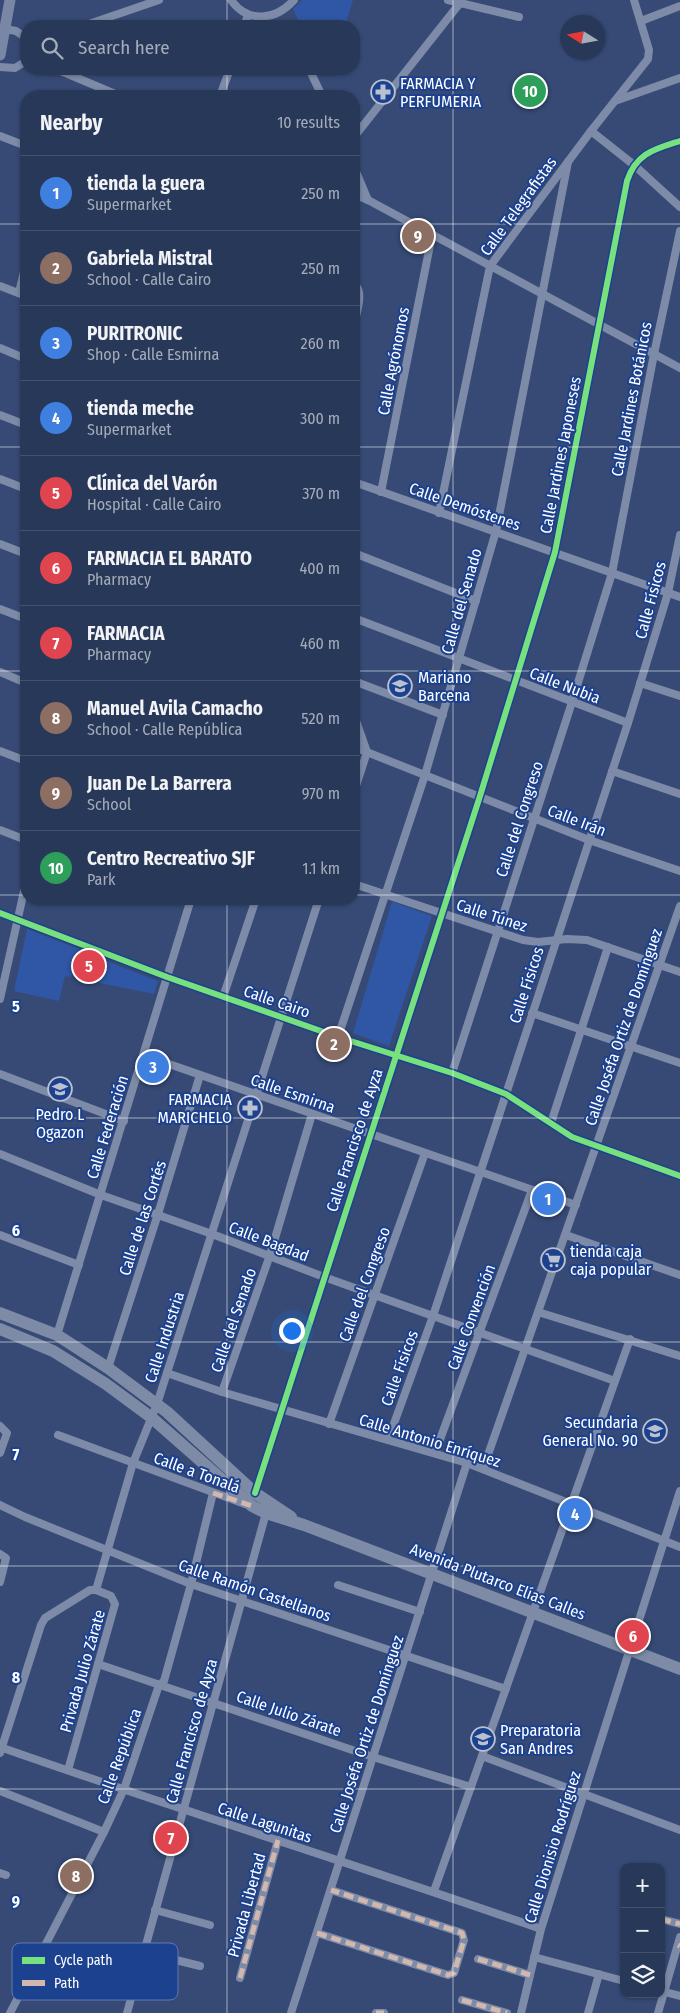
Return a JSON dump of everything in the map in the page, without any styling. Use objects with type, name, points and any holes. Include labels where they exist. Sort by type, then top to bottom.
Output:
[{"type":"main road","name":"Avenida Plutarco Elías Calles","points":[[0,1313],[57,1335],[108,1368],[157,1404],[225,1476]]},
{"type":"main road","name":"Avenida Plutarco Elías Calles","points":[[0,1330],[54,1351],[106,1384],[225,1476],[253,1499],[266,1513],[304,1525],[680,1669]]},
{"type":"main road","name":"Avenida Plutarco Elías Calles","points":[[253,1499],[304,1525]]},
{"type":"street","points":[[0,54],[10,0]]},
{"type":"street","points":[[100,20],[160,0]]},
{"type":"street","points":[[231,0],[248,16],[258,18],[275,15],[284,10],[294,0]]},
{"type":"street","points":[[448,0],[459,1],[518,17]]},
{"type":"street","name":"Calle Telegrafistas","points":[[438,513],[490,266],[649,56],[649,50],[634,0]]},
{"type":"street","points":[[360,129],[459,1]]},
{"type":"street","points":[[640,20],[680,6]]},
{"type":"street","points":[[246,20],[248,16]]},
{"type":"street","points":[[5,29],[20,34]]},
{"type":"street","points":[[0,67],[15,68],[20,65]]},
{"type":"street","points":[[70,75],[106,90]]},
{"type":"street","points":[[222,90],[228,75]]},
{"type":"street","points":[[312,75],[319,90]]},
{"type":"street","points":[[613,102],[680,78]]},
{"type":"street","points":[[591,131],[634,165],[680,207]]},
{"type":"street","points":[[0,136],[20,144]]},
{"type":"street","points":[[634,165],[656,149],[680,141]]},
{"type":"street","name":"Calle del Senado","points":[[338,1037],[425,775],[496,531],[568,162]]},
{"type":"street","name":"Calle Jardines Japoneses","points":[[480,796],[555,552],[626,188],[634,165]]},
{"type":"street","points":[[360,181],[368,200]]},
{"type":"street","points":[[360,197],[680,368]]},
{"type":"street","name":"Calle Jardines Botánicos","points":[[612,573],[654,354],[680,231]]},
{"type":"street","name":"Calle Agrónomos","points":[[381,492],[432,235]]},
{"type":"street","points":[[0,286],[20,293]]},
{"type":"street","points":[[0,348],[20,356]]},
{"type":"street","points":[[0,415],[20,423]]},
{"type":"street","points":[[0,479],[20,487]]},
{"type":"street","name":"Calle Demóstenes","points":[[360,484],[680,597]]},
{"type":"street","name":"Calle Físicos","points":[[388,1440],[433,1316],[628,723],[668,593],[680,535]]},
{"type":"street","points":[[0,544],[20,552]]},
{"type":"street","points":[[360,555],[476,601]]},
{"type":"street","name":"Calle del Congreso","points":[[452,1073],[612,573]]},
{"type":"street","points":[[0,609],[20,617]]},
{"type":"street","name":"Calle Nubia","points":[[360,620],[628,723]]},
{"type":"street","points":[[0,672],[20,680]]},
{"type":"street","points":[[640,683],[680,696]]},
{"type":"street","points":[[360,684],[443,715]]},
{"type":"street","points":[[360,732],[367,752],[360,774]]},
{"type":"street","name":"Calle Irán","points":[[360,749],[589,840],[680,871]]},
{"type":"street","points":[[0,751],[20,758]]},
{"type":"street","points":[[612,771],[680,794]]},
{"type":"street","name":"Calle Francisco de Ayza","points":[[253,1499],[480,796]]},
{"type":"street","points":[[0,830],[20,838]]},
{"type":"street","name":"Calle Túnez","points":[[360,886],[530,942],[577,939],[608,947],[680,972]]},
{"type":"street","points":[[0,996],[21,905]]},
{"type":"street","name":"Calle Federación","points":[[57,1335],[124,1121],[187,905]]},
{"type":"street","points":[[223,997],[254,905]]},
{"type":"street","name":"Calle Industria","points":[[96,1590],[133,1464],[157,1404],[318,905]]},
{"type":"street","name":"Calle Joséfa Ortiz de Domínguez","points":[[483,1470],[680,906]]},
{"type":"street","name":"Calle Cairo","points":[[0,912],[166,977],[281,1018],[452,1073],[506,1094],[572,1137],[680,1176]]},
{"type":"street","points":[[550,1123],[608,947]]},
{"type":"street","points":[[532,1013],[680,1063]]},
{"type":"street","name":"Calle Esmirna","points":[[143,1055],[576,1205]]},
{"type":"street","points":[[0,1074],[124,1121]]},
{"type":"street","name":"Calle de las Cortés","points":[[108,1368],[158,1214],[200,1075]]},
{"type":"street","name":"Calle del Senado","points":[[222,1392],[270,1256],[312,1114]]},
{"type":"street","name":"Calle del Congreso","points":[[329,1424],[425,1153]]},
{"type":"street","name":"Calle Bagdad","points":[[0,1154],[101,1194],[324,1277],[615,1381]]},
{"type":"street","name":"Calle Convención","points":[[435,1453],[532,1190]]},
{"type":"street","points":[[0,1235],[79,1265]]},
{"type":"street","points":[[566,1235],[680,1275]]},
{"type":"street","points":[[538,1312],[680,1356]]},
{"type":"street","points":[[434,1891],[630,1339]]},
{"type":"street","name":"Calle Antonio Enríquez","points":[[167,1373],[222,1392],[467,1463],[680,1547]]},
{"type":"street","points":[[0,1426],[7,1433],[0,1453]]},
{"type":"street","name":"Calle a Tonalá","points":[[58,1435],[213,1493],[253,1499]]},
{"type":"street","name":"Calle Joséfa Ortiz de Domínguez","points":[[291,2013],[467,1463]]},
{"type":"street","name":"Calle Dionisio Rodríguez","points":[[521,2013],[540,1929],[680,1490]]},
{"type":"street","name":"Calle República","points":[[46,1943],[104,1832],[124,1789],[159,1685],[164,1681],[191,1584],[213,1493]]},
{"type":"street","name":"Calle Ramón Castellanos","points":[[0,1505],[25,1517],[191,1584],[506,1689]]},
{"type":"street","name":"Calle Francisco de Ayza","points":[[146,1943],[266,1513]]},
{"type":"street","points":[[0,1582],[3,1556]]},
{"type":"street","points":[[338,1585],[420,1612]]},
{"type":"street","points":[[1,1749],[41,1624],[45,1618],[84,1592],[96,1590]]},
{"type":"street","name":"Privada Julio Zárate","points":[[68,1770],[115,1602],[111,1596],[96,1590]]},
{"type":"street","name":"Calle Julio Zárate","points":[[98,1664],[373,1757],[471,1787]]},
{"type":"street","name":"Calle Lagunitas","points":[[1,1749],[434,1891],[540,1929]]},
{"type":"street","points":[[482,1756],[680,1830]]},
{"type":"street","points":[[0,1791],[104,1832]]},
{"type":"street","name":"Privada Libertad","points":[[240,1978],[278,1840]]},
{"type":"street","points":[[317,1933],[448,1975],[454,1973],[464,1940],[462,1933],[331,1890]]},
{"type":"street","points":[[155,1910],[210,1925]]},
{"type":"street","points":[[665,1920],[680,1924]]},
{"type":"street","points":[[665,1986],[679,1943]]},
{"type":"street","points":[[534,1957],[620,1980]]},
{"type":"street","points":[[478,1959],[530,1975]]},
{"type":"street","points":[[178,1960],[200,1966]]},
{"type":"street","points":[[588,2013],[599,1974]]},
{"type":"street","points":[[665,1992],[680,1996]]},
{"type":"street","points":[[658,2013],[662,1998]]},
{"type":"street","name":"Calle República","points":[[10,2013],[17,2000]]},
{"type":"street","name":"Calle Francisco de Ayza","points":[[127,2013],[131,2000]]},
{"type":"street","points":[[462,2000],[507,2013]]},
{"type":"street","points":[[376,2013],[384,2013]]},
{"type":"shaded area","points":[[302,0],[353,0],[347,20],[298,20],[293,9]]},
{"type":"shaded area","points":[[392,902],[432,916],[389,1046],[353,1033]]},
{"type":"shaded area","points":[[27,929],[79,949],[72,977],[65,976],[59,1001],[14,991]]},
{"type":"shaded area","points":[[106,961],[158,981],[154,994],[99,983]]},
{"type":"marked path","points":[[213,1493],[252,1506]]},
{"type":"marked path","points":[[240,1978],[278,1840]]},
{"type":"marked path","points":[[317,1933],[448,1975],[454,1973],[464,1940],[462,1933],[331,1890]]},
{"type":"marked path","points":[[665,1920],[680,1924]]},
{"type":"marked path","points":[[478,1959],[530,1975]]},
{"type":"marked path","points":[[462,2000],[507,2013]]},
{"type":"marked path","points":[[376,2013],[384,2013]]},
{"type":"cycle path","points":[[255,1493],[480,796],[555,552],[627,181],[641,158],[655,150],[680,141]]},
{"type":"cycle path","points":[[0,913],[167,977],[338,1037],[452,1073],[506,1094],[572,1137],[680,1176]]},
{"type":"place","name":"Centro Recreativo SJF","points":[[530,91]]},
{"type":"place","name":"FARMACIA Y PERFUMERIA","points":[[383,92]]},
{"type":"place","name":"Juan De La Barrera","points":[[418,236]]},
{"type":"place","name":"Mariano Barcena","points":[[400,686]]},
{"type":"place","name":"Clínica del Varón","points":[[89,966]]},
{"type":"place","name":"Gabriela Mistral","points":[[334,1044]]},
{"type":"place","name":"PURITRONIC","points":[[153,1067]]},
{"type":"place","name":"Pedro L Ogazon","points":[[60,1089]]},
{"type":"place","name":"FARMACIA MARICHELO","points":[[250,1108]]},
{"type":"place","name":"tienda la guera","points":[[548,1199]]},
{"type":"place","name":"tienda caja caja popular","points":[[553,1260]]},
{"type":"place","name":"Secundaria General No. 90","points":[[655,1431]]},
{"type":"place","name":"tienda meche","points":[[575,1514]]},
{"type":"place","name":"FARMACIA EL BARATO","points":[[633,1636]]},
{"type":"place","name":"Preparatoria San Andres","points":[[483,1739]]},
{"type":"place","name":"FARMACIA","points":[[171,1838]]},
{"type":"place","name":"Manuel Avila Camacho","points":[[76,1876]]}]
